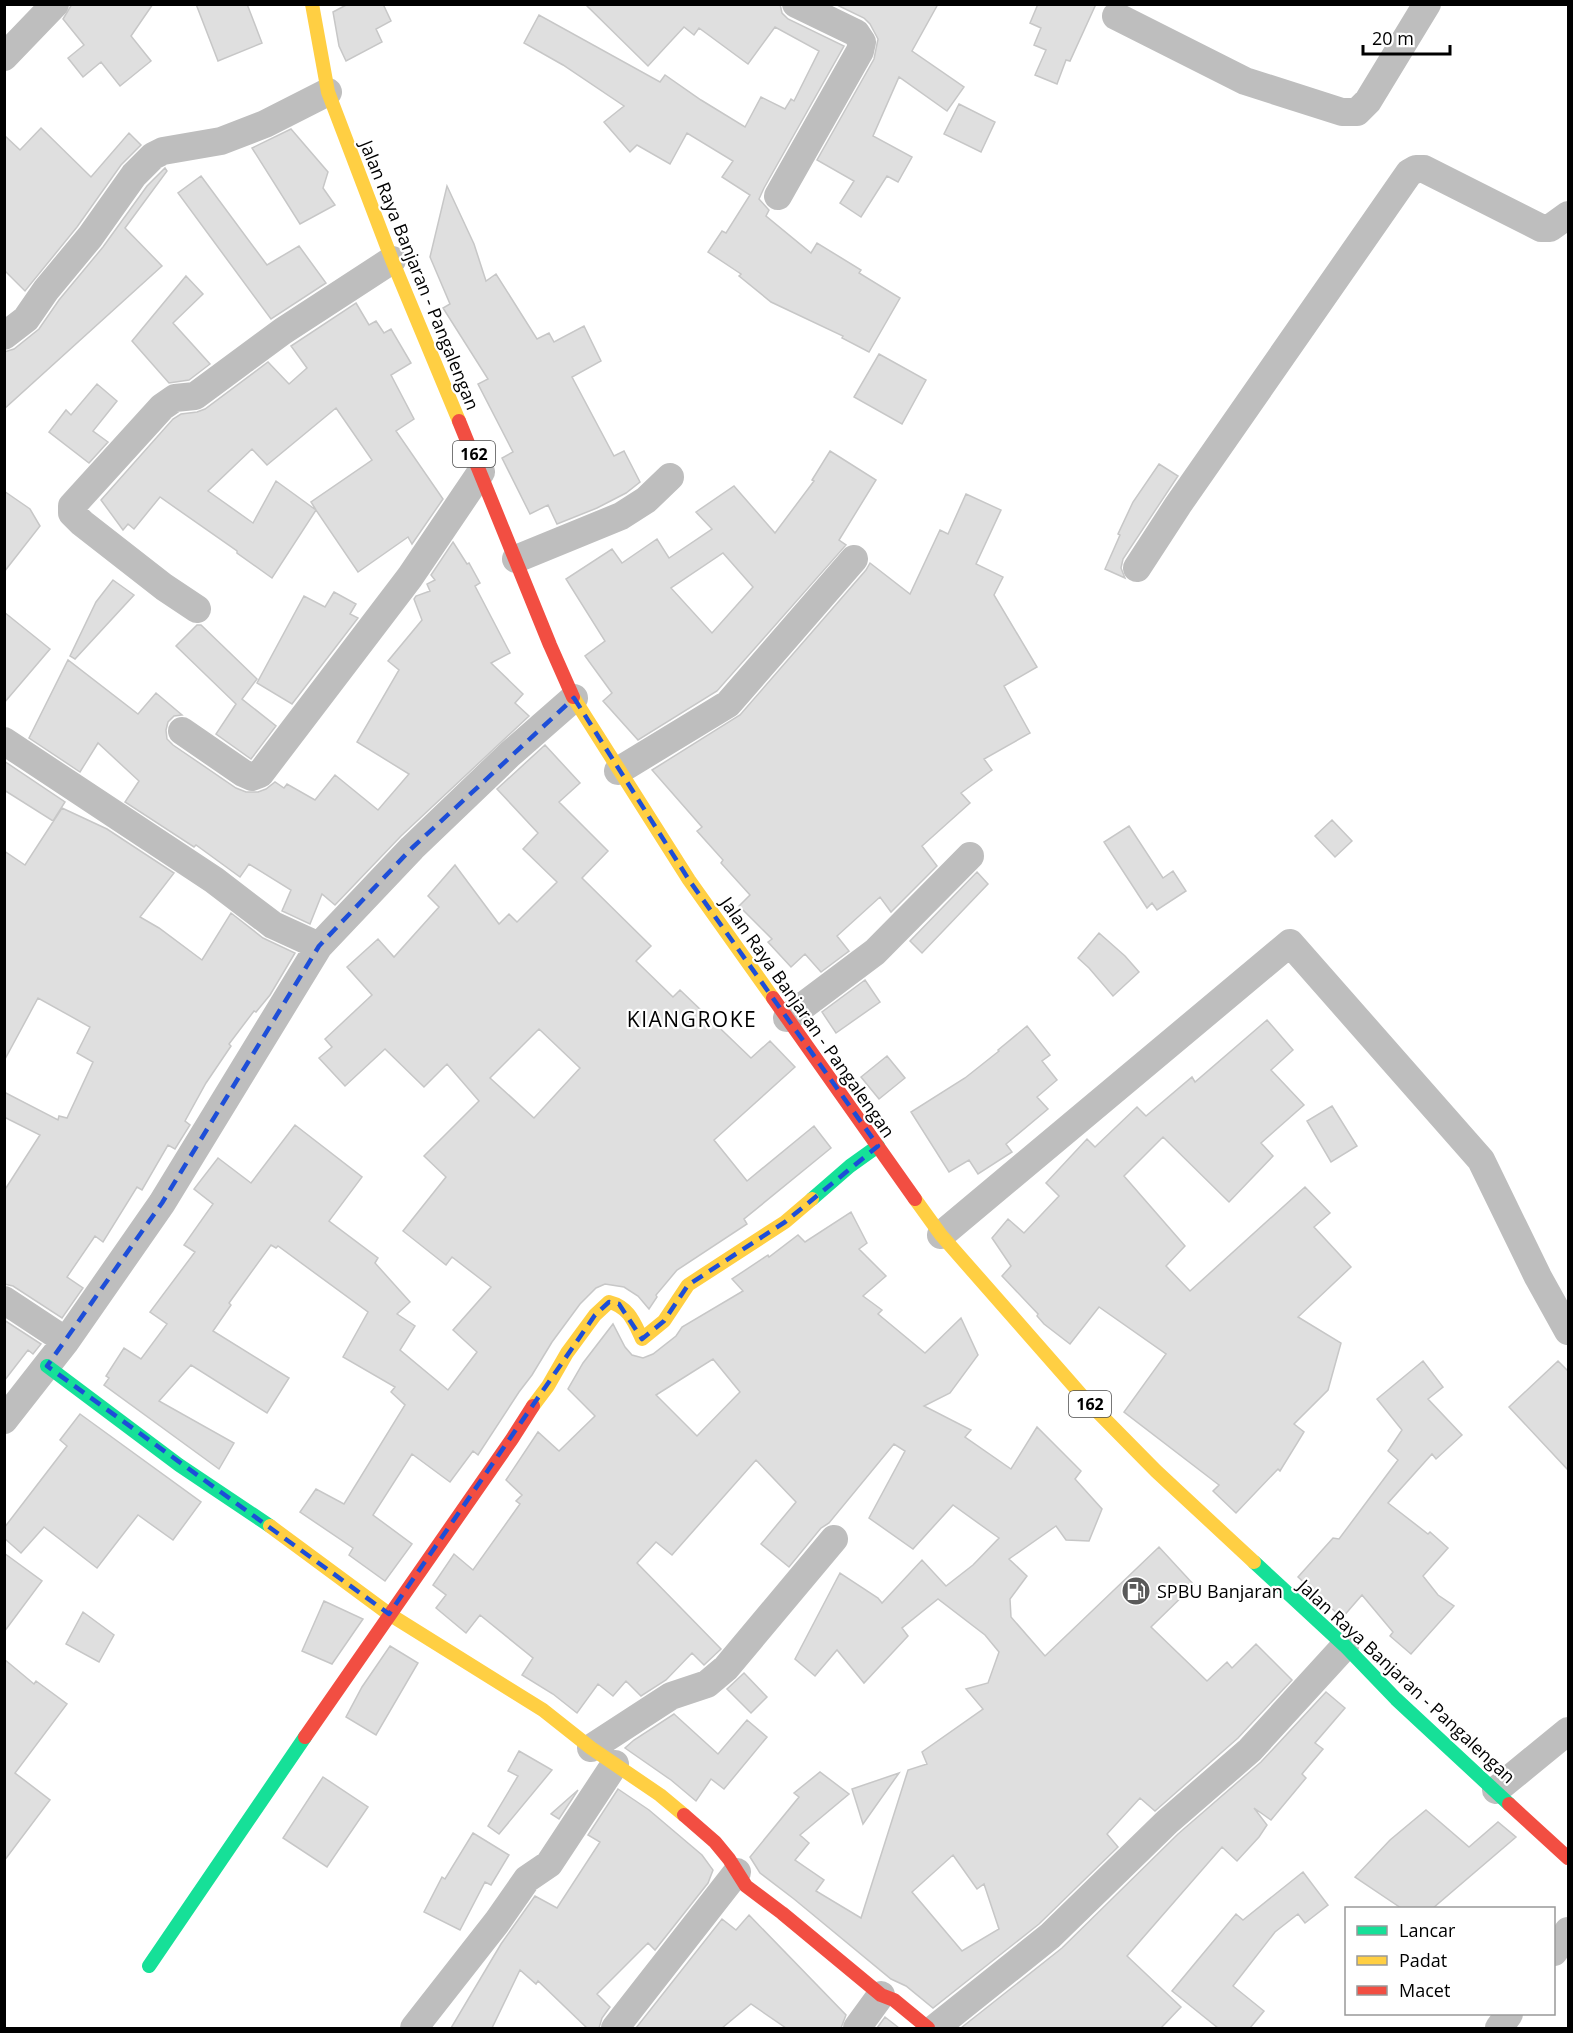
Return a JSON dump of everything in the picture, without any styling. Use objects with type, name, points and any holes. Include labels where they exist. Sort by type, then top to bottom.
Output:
[{"type":"main road","name":"Jalan Raya Banjaran - Pangalengan","points":[[318,7],[328,92],[392,260],[573,698],[689,880],[941,1235],[1093,1407],[1156,1471],[1345,1646],[1396,1699],[1569,1858]]},
{"type":"main road","points":[[148,1966],[595,1315],[609,1302],[619,1304],[627,1309],[642,1339],[664,1321],[688,1285],[785,1222],[850,1166],[878,1146]]},
{"type":"main road","points":[[47,1366],[179,1465],[284,1535],[389,1614],[543,1710],[591,1748],[660,1795],[715,1842],[746,1886],[881,1995],[894,2000],[928,2028]]},
{"type":"street","points":[[4,57],[55,4]]},
{"type":"street","points":[[778,196],[820,126],[860,51],[862,42],[856,33],[796,4]]},
{"type":"street","points":[[1116,16],[1245,81],[1342,112],[1357,112],[1368,101],[1427,4]]},
{"type":"street","points":[[4,336],[26,319],[86,242],[134,175],[153,156],[163,151],[221,141],[265,124],[328,92]]},
{"type":"street","points":[[1137,568],[1178,505],[1409,173],[1416,169],[1424,169],[1541,228],[1550,228],[1569,215]]},
{"type":"street","points":[[197,609],[164,587],[82,523],[72,513],[72,506],[162,407],[175,398],[195,396],[283,331],[392,260]]},
{"type":"street","points":[[182,731],[243,773],[252,777],[260,774],[410,578],[481,472]]},
{"type":"street","points":[[516,559],[621,516],[646,500],[670,477]]},
{"type":"street","points":[[618,771],[728,704],[854,559]]},
{"type":"street","points":[[4,1420],[66,1341],[162,1203],[319,946],[420,840],[510,754],[573,698]]},
{"type":"street","points":[[4,741],[214,880],[273,925],[319,946]]},
{"type":"street","points":[[787,1018],[875,952],[970,856]]},
{"type":"street","points":[[941,1235],[1290,943],[1481,1160],[1538,1277],[1569,1331]]},
{"type":"street","points":[[4,1300],[66,1341]]},
{"type":"street","points":[[591,1748],[671,1696],[707,1684],[726,1668],[834,1539]]},
{"type":"street","points":[[935,2028],[1050,1936],[1167,1822],[1250,1750],[1345,1646]]},
{"type":"street","points":[[1496,1790],[1569,1731]]},
{"type":"street","points":[[414,2028],[497,1922],[527,1879],[549,1864],[615,1764]]},
{"type":"street","points":[[615,2028],[737,1872]]},
{"type":"street","points":[[1555,1951],[1569,1931]]},
{"type":"street","points":[[857,2028],[881,1995]]},
{"type":"street","points":[[1498,2028],[1508,2015]]},
{"type":"highlighted area","points":[[574,698],[689,880],[878,1146],[785,1222],[688,1285],[664,1321],[642,1339],[619,1304],[609,1302],[595,1315],[389,1614],[47,1366],[162,1203],[319,946],[412,848]]},
{"type":"building","points":[[72,4],[153,4],[131,36],[151,61],[120,86],[101,62],[83,77],[68,58],[84,45],[63,19]]},
{"type":"building","points":[[196,4],[247,4],[262,43],[218,61]]},
{"type":"building","points":[[348,4],[383,4],[391,21],[376,29],[382,42],[346,61],[339,46],[333,12]]},
{"type":"building","points":[[585,4],[780,4],[782,13],[788,19],[844,46],[759,199],[769,210],[766,216],[811,253],[817,243],[861,270],[859,273],[900,298],[869,352],[842,338],[843,336],[771,302],[739,276],[741,274],[708,252],[722,231],[726,233],[750,195],[722,177],[733,161],[687,133],[670,164],[637,145],[630,152],[604,122],[624,106],[563,65],[524,43],[539,15],[660,82],[665,75],[745,127],[761,97],[785,109],[791,99],[794,101],[819,51],[775,27],[748,64],[699,28],[694,35],[684,27],[648,66]]},
{"type":"building","points":[[835,4],[938,4],[912,51],[964,87],[947,111],[899,77],[873,136],[912,157],[898,182],[887,176],[861,217],[840,203],[854,181],[817,160],[874,59],[878,39],[864,18]]},
{"type":"building","points":[[1038,4],[1096,4],[1070,61],[1066,60],[1057,84],[1035,75],[1046,50],[1034,45],[1041,28],[1030,23]]},
{"type":"building","points":[[959,104],[995,122],[981,152],[944,134]]},
{"type":"building","points":[[41,128],[91,177],[129,133],[141,145],[121,165],[77,227],[25,291],[4,270],[4,135],[20,150]]},
{"type":"building","points":[[291,129],[328,172],[323,188],[335,205],[300,224],[252,148]]},
{"type":"building","points":[[165,168],[167,171],[125,228],[162,266],[4,409],[4,352],[14,349],[39,329],[147,186]]},
{"type":"building","points":[[201,176],[267,265],[299,246],[326,283],[271,319],[178,193]]},
{"type":"building","points":[[447,186],[474,244],[486,281],[496,274],[537,339],[549,333],[554,342],[584,326],[601,361],[572,377],[614,456],[624,451],[640,482],[626,493],[597,508],[557,524],[548,505],[530,514],[502,458],[513,452],[478,384],[488,379],[443,308],[450,304],[430,257]]},
{"type":"building","points":[[186,276],[203,294],[173,323],[210,364],[189,380],[169,383],[132,341]]},
{"type":"building","points":[[356,303],[369,325],[376,321],[384,333],[391,329],[411,363],[391,375],[414,419],[396,431],[443,499],[412,544],[408,537],[358,572],[316,510],[272,578],[160,497],[134,529],[128,524],[123,530],[101,500],[173,419],[181,414],[205,409],[268,362],[289,384],[307,368],[291,346]],"holes":[[[336,408],[372,460],[311,502],[316,510],[276,481],[253,523],[208,491],[252,449],[267,465]]]},
{"type":"building","points":[[879,354],[926,380],[902,424],[854,397]]},
{"type":"building","points":[[97,384],[117,401],[93,431],[108,442],[89,463],[49,432],[66,410],[71,415]]},
{"type":"building","points":[[830,451],[876,480],[839,540],[846,545],[717,691],[638,740],[603,701],[612,693],[585,656],[605,641],[566,579],[612,549],[622,563],[657,539],[669,558],[712,529],[696,512],[734,486],[775,533],[814,481],[812,480]],"holes":[[[723,553],[753,587],[712,633],[671,588]]]},
{"type":"building","points":[[1159,464],[1178,476],[1123,559],[1121,568],[1125,578],[1105,569],[1133,502]]},
{"type":"building","points":[[4,491],[30,509],[40,526],[4,572]]},
{"type":"building","points":[[966,494],[1001,510],[976,564],[1003,577],[994,595],[1037,667],[1004,686],[1030,733],[984,759],[992,770],[961,793],[970,803],[922,846],[937,866],[891,912],[880,897],[837,936],[849,951],[821,972],[805,954],[791,967],[768,942],[772,939],[739,906],[750,895],[721,863],[723,860],[697,831],[702,827],[652,770],[740,715],[870,563],[910,594],[940,530],[948,534]]},
{"type":"building","points":[[453,542],[467,564],[469,563],[480,583],[475,586],[510,653],[491,663],[523,694],[515,703],[529,716],[401,836],[335,905],[322,894],[310,924],[282,911],[291,890],[249,864],[240,877],[196,845],[194,847],[125,802],[139,781],[98,743],[80,772],[29,738],[68,660],[138,714],[156,693],[182,715],[174,716],[168,722],[167,739],[236,788],[246,792],[258,792],[275,782],[284,788],[287,784],[315,800],[335,775],[378,810],[409,774],[357,742],[399,670],[388,661],[422,620],[414,599],[430,591],[427,584],[435,580],[431,575]]},
{"type":"building","points":[[113,580],[134,595],[75,659],[70,656],[96,602]]},
{"type":"building","points":[[334,592],[356,604],[350,614],[358,618],[292,704],[257,683],[304,596],[325,607]]},
{"type":"building","points":[[4,612],[50,649],[4,703]]},
{"type":"building","points":[[197,625],[201,625],[257,679],[242,699],[276,726],[251,759],[216,734],[236,704],[176,646]]},
{"type":"building","points":[[545,745],[580,783],[559,802],[608,851],[582,878],[651,946],[636,961],[673,997],[680,990],[751,1058],[770,1041],[795,1067],[714,1140],[747,1181],[814,1126],[831,1148],[744,1219],[747,1224],[677,1270],[656,1295],[649,1309],[638,1296],[624,1287],[605,1284],[596,1288],[580,1304],[552,1342],[478,1455],[473,1451],[450,1482],[412,1454],[373,1515],[412,1544],[385,1581],[349,1555],[353,1548],[300,1512],[316,1489],[344,1504],[405,1405],[391,1392],[395,1387],[343,1357],[368,1312],[278,1246],[276,1248],[271,1245],[229,1303],[231,1305],[213,1331],[289,1378],[267,1413],[191,1365],[159,1401],[234,1443],[219,1469],[104,1385],[109,1378],[106,1376],[124,1348],[141,1359],[167,1324],[150,1312],[195,1252],[184,1245],[213,1204],[194,1189],[218,1158],[251,1183],[295,1125],[362,1177],[329,1221],[378,1258],[375,1263],[410,1302],[397,1314],[415,1326],[400,1350],[448,1390],[477,1352],[453,1330],[491,1287],[452,1257],[446,1265],[403,1231],[446,1177],[424,1156],[479,1101],[447,1064],[424,1087],[385,1049],[345,1086],[319,1058],[332,1047],[325,1039],[372,995],[347,967],[378,939],[394,957],[439,907],[428,896],[455,865],[499,924],[509,914],[517,922],[557,882],[523,849],[538,833],[497,789]],"holes":[[[539,1029],[580,1068],[534,1118],[490,1078]]]},
{"type":"building","points":[[4,761],[65,802],[53,821],[4,790]]},
{"type":"building","points":[[62,808],[107,829],[174,873],[140,917],[202,960],[231,913],[263,938],[295,953],[270,995],[256,1012],[254,1011],[229,1044],[231,1046],[206,1083],[185,1121],[190,1125],[175,1149],[168,1145],[142,1190],[137,1187],[103,1242],[95,1236],[67,1277],[83,1288],[62,1318],[13,1286],[4,1284],[4,1191],[40,1135],[4,1117],[4,1092],[58,1120],[59,1116],[67,1118],[93,1062],[77,1053],[90,1027],[38,998],[4,1061],[4,851],[25,865]]},
{"type":"building","points":[[1332,820],[1352,841],[1335,857],[1315,836]]},
{"type":"building","points":[[1129,826],[1163,878],[1173,871],[1186,891],[1157,910],[1152,903],[1147,908],[1104,842]]},
{"type":"building","points":[[977,872],[988,884],[922,953],[910,941]]},
{"type":"building","points":[[1099,933],[1139,972],[1113,996],[1078,958]]},
{"type":"building","points":[[865,980],[880,1002],[836,1033],[822,1012]]},
{"type":"building","points":[[1267,1020],[1293,1050],[1271,1070],[1304,1105],[1261,1143],[1273,1156],[1229,1202],[1163,1137],[1124,1176],[1185,1246],[1166,1266],[1190,1291],[1305,1187],[1330,1213],[1314,1227],[1351,1267],[1298,1317],[1341,1343],[1328,1390],[1294,1424],[1304,1432],[1280,1471],[1278,1469],[1236,1513],[1213,1491],[1219,1485],[1124,1412],[1166,1354],[1099,1307],[1070,1344],[1044,1324],[1037,1316],[1038,1314],[1002,1276],[1011,1266],[992,1238],[1008,1219],[1024,1233],[1059,1196],[1046,1183],[1087,1139],[1095,1147],[1137,1107],[1146,1116],[1192,1077],[1195,1082]]},
{"type":"building","points":[[1027,1026],[1050,1055],[1042,1061],[1057,1080],[1037,1097],[1048,1109],[1006,1144],[1012,1152],[978,1174],[969,1160],[949,1172],[911,1112],[965,1078]]},
{"type":"building","points":[[887,1056],[905,1078],[879,1099],[861,1077]]},
{"type":"building","points":[[1332,1106],[1357,1146],[1331,1162],[1307,1121]]},
{"type":"building","points":[[851,1212],[867,1243],[859,1249],[886,1276],[863,1296],[882,1310],[878,1314],[925,1353],[961,1318],[978,1355],[950,1393],[924,1406],[971,1430],[965,1437],[1011,1469],[1037,1427],[1081,1471],[1075,1479],[1102,1509],[1089,1541],[1066,1540],[1056,1526],[1009,1559],[1027,1576],[1010,1599],[1011,1617],[1045,1656],[1159,1547],[1194,1585],[1151,1627],[1207,1681],[1227,1662],[1232,1668],[1256,1644],[1292,1680],[1238,1738],[1155,1811],[1140,1798],[1107,1834],[1118,1847],[1039,1924],[933,2008],[906,1986],[891,1979],[760,1873],[750,1857],[799,1797],[794,1793],[820,1772],[849,1794],[800,1835],[809,1843],[795,1860],[824,1880],[816,1891],[861,1918],[908,1770],[927,1764],[922,1752],[983,1709],[966,1689],[988,1683],[999,1652],[985,1635],[938,1599],[902,1628],[908,1636],[864,1683],[837,1650],[815,1676],[795,1659],[840,1573],[882,1603],[922,1560],[946,1586],[973,1565],[999,1538],[953,1505],[913,1549],[869,1518],[905,1451],[894,1444],[829,1523],[821,1528],[789,1567],[761,1544],[796,1502],[756,1460],[672,1555],[656,1542],[637,1563],[721,1649],[704,1665],[692,1653],[666,1680],[641,1696],[626,1681],[613,1696],[598,1684],[577,1713],[553,1694],[522,1675],[533,1658],[480,1615],[466,1633],[436,1608],[446,1595],[433,1585],[454,1554],[473,1570],[520,1504],[516,1501],[522,1495],[506,1480],[538,1432],[559,1451],[595,1416],[568,1389],[583,1363],[613,1324],[632,1355],[643,1358],[653,1354],[676,1336],[682,1327],[743,1291],[732,1279],[768,1255],[769,1257],[798,1235],[805,1242]],"holes":[[[713,1359],[740,1392],[697,1436],[656,1395]],[[953,1855],[977,1889],[984,1884],[999,1929],[962,1951],[912,1892]]]},
{"type":"building","points":[[4,1320],[41,1344],[33,1354],[28,1350],[4,1381]]},
{"type":"building","points":[[1423,1361],[1443,1387],[1428,1399],[1462,1435],[1436,1459],[1432,1454],[1388,1503],[1428,1534],[1430,1532],[1448,1548],[1423,1576],[1438,1595],[1454,1606],[1411,1654],[1390,1636],[1393,1632],[1362,1595],[1342,1618],[1298,1577],[1333,1538],[1339,1539],[1398,1460],[1388,1451],[1402,1430],[1377,1399]]},
{"type":"building","points":[[1558,1361],[1569,1372],[1569,1471],[1509,1407]]},
{"type":"building","points":[[80,1414],[201,1502],[173,1540],[138,1515],[97,1568],[44,1527],[21,1553],[4,1538],[4,1528],[67,1446],[60,1440]]},
{"type":"building","points":[[4,1553],[42,1581],[4,1632]]},
{"type":"building","points":[[324,1601],[363,1619],[332,1664],[302,1651]]},
{"type":"building","points":[[83,1612],[114,1635],[99,1662],[66,1644]]},
{"type":"building","points":[[390,1646],[418,1663],[376,1735],[346,1717],[362,1687]]},
{"type":"building","points":[[4,1659],[34,1684],[36,1681],[67,1704],[15,1773],[50,1800],[4,1861]]},
{"type":"building","points":[[744,1673],[767,1697],[751,1713],[727,1689]]},
{"type":"building","points":[[1326,1692],[1345,1708],[1315,1743],[1323,1749],[1302,1774],[1306,1778],[1271,1820],[1254,1808],[1267,1825],[1259,1837],[1237,1861],[1222,1847],[1127,1956],[1181,2007],[1161,2028],[961,2028],[1062,1948],[1178,1834],[1261,1762]]},
{"type":"building","points":[[674,1714],[718,1754],[747,1720],[767,1737],[724,1789],[711,1779],[696,1801],[671,1780],[625,1748]]},
{"type":"building","points":[[519,1751],[552,1770],[499,1834],[488,1826],[518,1776],[508,1771]]},
{"type":"building","points":[[899,1773],[863,1824],[852,1789]]},
{"type":"building","points":[[323,1777],[368,1807],[327,1867],[283,1838]]},
{"type":"building","points":[[618,1789],[649,1810],[702,1855],[713,1870],[708,1883],[655,1950],[648,1943],[597,1994],[610,2007],[602,2018],[599,2028],[587,2028],[538,1981],[536,1984],[520,1970],[492,2028],[451,2028],[501,1944],[535,1896],[557,1908],[600,1842],[588,1835]]},
{"type":"building","points":[[578,1790],[559,1819],[551,1814]]},
{"type":"building","points":[[1426,1810],[1469,1847],[1498,1822],[1516,1837],[1434,1907],[1400,1907],[1355,1877],[1390,1840]]},
{"type":"building","points":[[473,1833],[509,1855],[491,1885],[485,1882],[460,1930],[424,1912],[442,1877],[445,1879]]},
{"type":"building","points":[[1303,1872],[1328,1905],[1305,1923],[1298,1914],[1275,1932],[1233,1986],[1264,2011],[1250,2028],[1218,2028],[1172,1991],[1236,1914],[1243,1920]]},
{"type":"building","points":[[749,1915],[846,2015],[841,2028],[786,2028],[751,2004],[722,2028],[636,2028],[722,1919],[736,1930]]},
{"type":"building","points":[[885,2017],[899,2028],[877,2028]]},
{"type":"traffic: fast","points":[[812,1199],[850,1166],[878,1146]]},
{"type":"traffic: fast","points":[[47,1366],[179,1465],[270,1526]]},
{"type":"traffic: fast","points":[[1254,1562],[1509,1804]]},
{"type":"traffic: fast","points":[[149,1966],[305,1737]]},
{"type":"traffic: slow","points":[[312,4],[328,92],[392,260],[459,421]]},
{"type":"traffic: slow","points":[[573,697],[689,880],[773,998]]},
{"type":"traffic: slow","points":[[533,1406],[548,1386],[567,1353],[595,1315],[609,1302],[626,1311],[642,1339],[664,1321],[688,1285],[785,1222],[812,1199]]},
{"type":"traffic: slow","points":[[915,1199],[941,1235],[1085,1399],[1156,1471],[1254,1562]]},
{"type":"traffic: slow","points":[[270,1526],[389,1614],[543,1710],[591,1748],[660,1795],[684,1815]]},
{"type":"traffic: jam","points":[[459,421],[573,697]]},
{"type":"traffic: jam","points":[[773,998],[915,1199]]},
{"type":"traffic: jam","points":[[305,1737],[533,1406]]},
{"type":"traffic: jam","points":[[1509,1804],[1568,1858]]},
{"type":"traffic: jam","points":[[684,1815],[715,1842],[746,1886],[881,1995],[894,2000],[928,2028]]},
{"type":"place","name":"SPBU Banjaran","points":[[1136,1591]]},
{"type":"district","name":"KIANGROKE","points":[[692,1019]]}]
